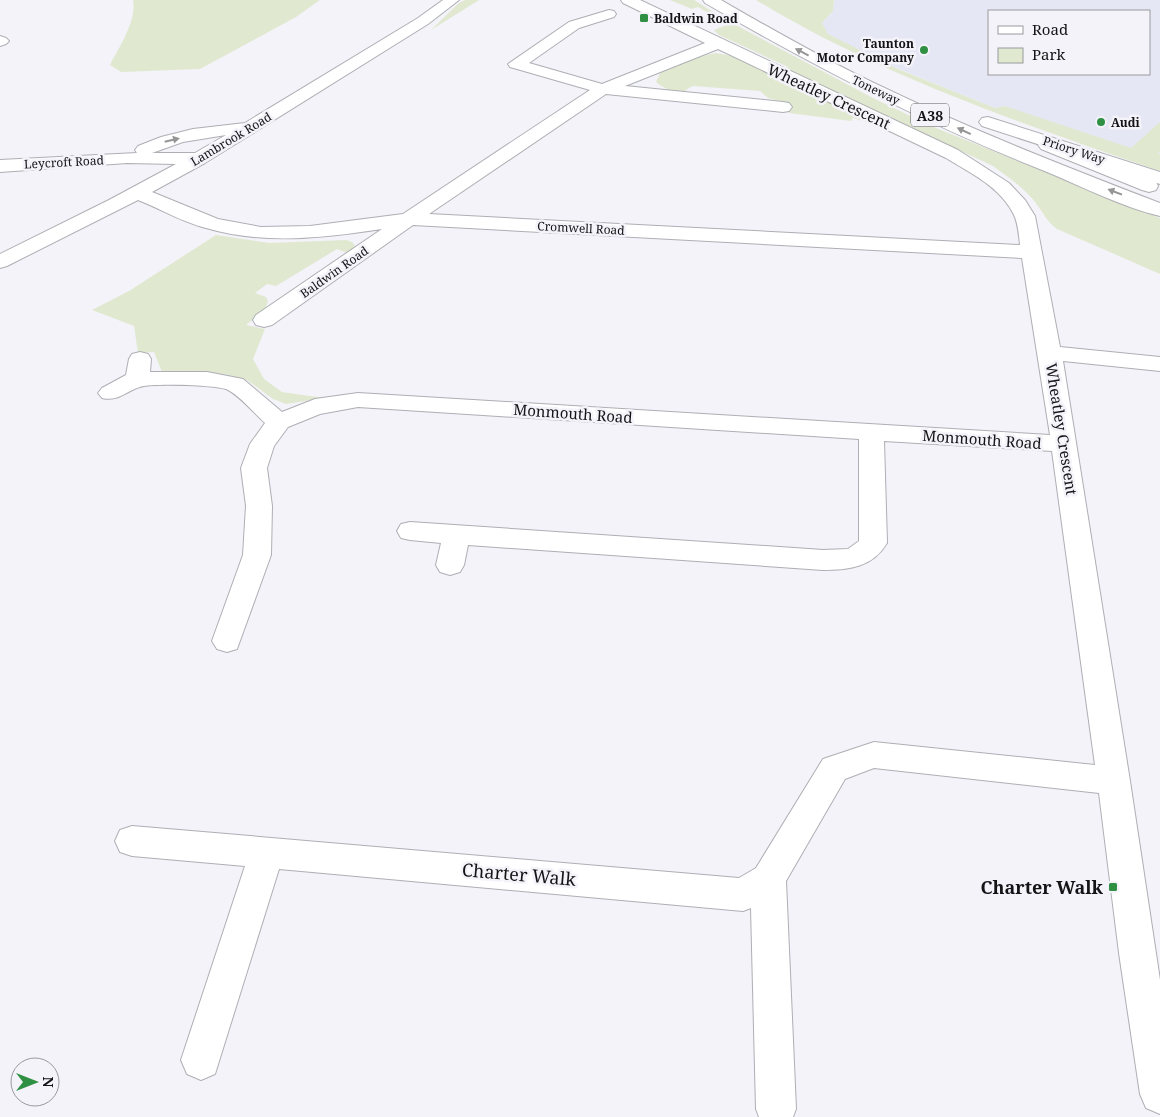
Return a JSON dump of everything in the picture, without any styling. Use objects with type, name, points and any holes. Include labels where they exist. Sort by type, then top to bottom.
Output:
[{"type":"street","name":"Lambrook Road","points":[[0,262],[138,193],[199,159],[423,21],[452,0]]},
{"type":"street","name":"Toneway","points":[[710,0],[776,38],[867,86],[974,135],[1160,210]]},
{"type":"street","name":"Wheatley Crescent","points":[[618,7],[718,44],[952,154],[1000,183],[1015,198],[1025,216],[1050,353],[1064,444],[1114,780],[1137,953],[1160,1094]]},
{"type":"street","points":[[502,74],[574,25],[618,7]]},
{"type":"street","name":"Baldwin Road","points":[[264,320],[409,219],[603,89],[718,44]]},
{"type":"street","points":[[516,64],[603,89],[784,107]]},
{"type":"street","name":"A38","points":[[970,114],[1160,190]]},
{"type":"street","name":"Priory Way","points":[[988,122],[1160,178]]},
{"type":"street","name":"Leycroft Road","points":[[127,158],[156,144],[220,130],[252,127]]},
{"type":"street","name":"Leycroft Road","points":[[0,166],[127,158],[199,159]]},
{"type":"street","name":"Cromwell Road","points":[[138,193],[211,223],[268,233],[308,232],[409,219],[1032,252]]},
{"type":"street","points":[[1050,353],[1160,364]]},
{"type":"street","points":[[110,393],[139,369],[236,384],[279,422]]},
{"type":"street","name":"Monmouth Road","points":[[227,641],[257,555],[258,506],[254,468],[262,444],[279,422],[315,407],[358,400],[1064,444]]},
{"type":"street","points":[[410,531],[823,560],[848,560],[865,553],[873,543],[871,432]]},
{"type":"street","points":[[450,565],[456,535]]},
{"type":"street","name":"Charter Walk","points":[[132,841],[743,895],[768,879],[834,769],[874,755],[1114,780]]},
{"type":"street","points":[[201,1060],[267,852]]},
{"type":"street","points":[[768,879],[776,1110]]},
{"type":"shaded area","name":"Taunton Motor Company","points":[[834,0],[1160,0],[1160,166],[1080,137],[1006,106],[995,108],[899,69],[828,34],[823,28],[822,23],[833,11]]},
{"type":"green space","points":[[133,0],[320,0],[296,17],[200,69],[121,72],[110,65],[130,25],[134,8]]},
{"type":"green space","points":[[465,0],[479,0],[431,30],[459,3]]},
{"type":"green space","points":[[670,0],[694,0],[715,13],[710,14],[698,7],[692,9]]},
{"type":"green space","points":[[756,0],[834,0],[833,11],[822,23],[828,34],[898,69],[995,108],[1005,106],[1131,148],[1160,122],[1160,151],[1158,153],[1160,154],[1160,171],[1004,116],[902,75],[852,52]]},
{"type":"green space","points":[[732,23],[871,97],[931,126],[1160,218],[1160,274],[1057,229],[1035,202],[1015,182],[993,166],[786,69],[788,67],[719,35],[714,30]]},
{"type":"green space","points":[[716,53],[742,58],[876,123],[875,125],[853,118],[851,121],[789,113],[788,103],[768,98],[760,91],[693,86],[683,92],[676,92],[668,90],[656,82],[660,73]]},
{"type":"green space","points":[[216,235],[269,243],[346,240],[352,242],[356,247],[347,253],[337,249],[276,286],[267,284],[255,293],[266,297],[268,301],[265,310],[246,325],[265,329],[253,359],[264,379],[282,392],[324,398],[286,404],[273,399],[247,380],[224,374],[162,372],[154,352],[138,353],[134,326],[92,310],[129,291]]},
{"type":"place","name":"Baldwin Road","points":[[644,18]]},
{"type":"place","name":"Taunton Motor Company","points":[[924,50]]},
{"type":"place","name":"Audi","points":[[1101,122]]},
{"type":"place","name":"Charter Walk","points":[[1113,887]]}]
